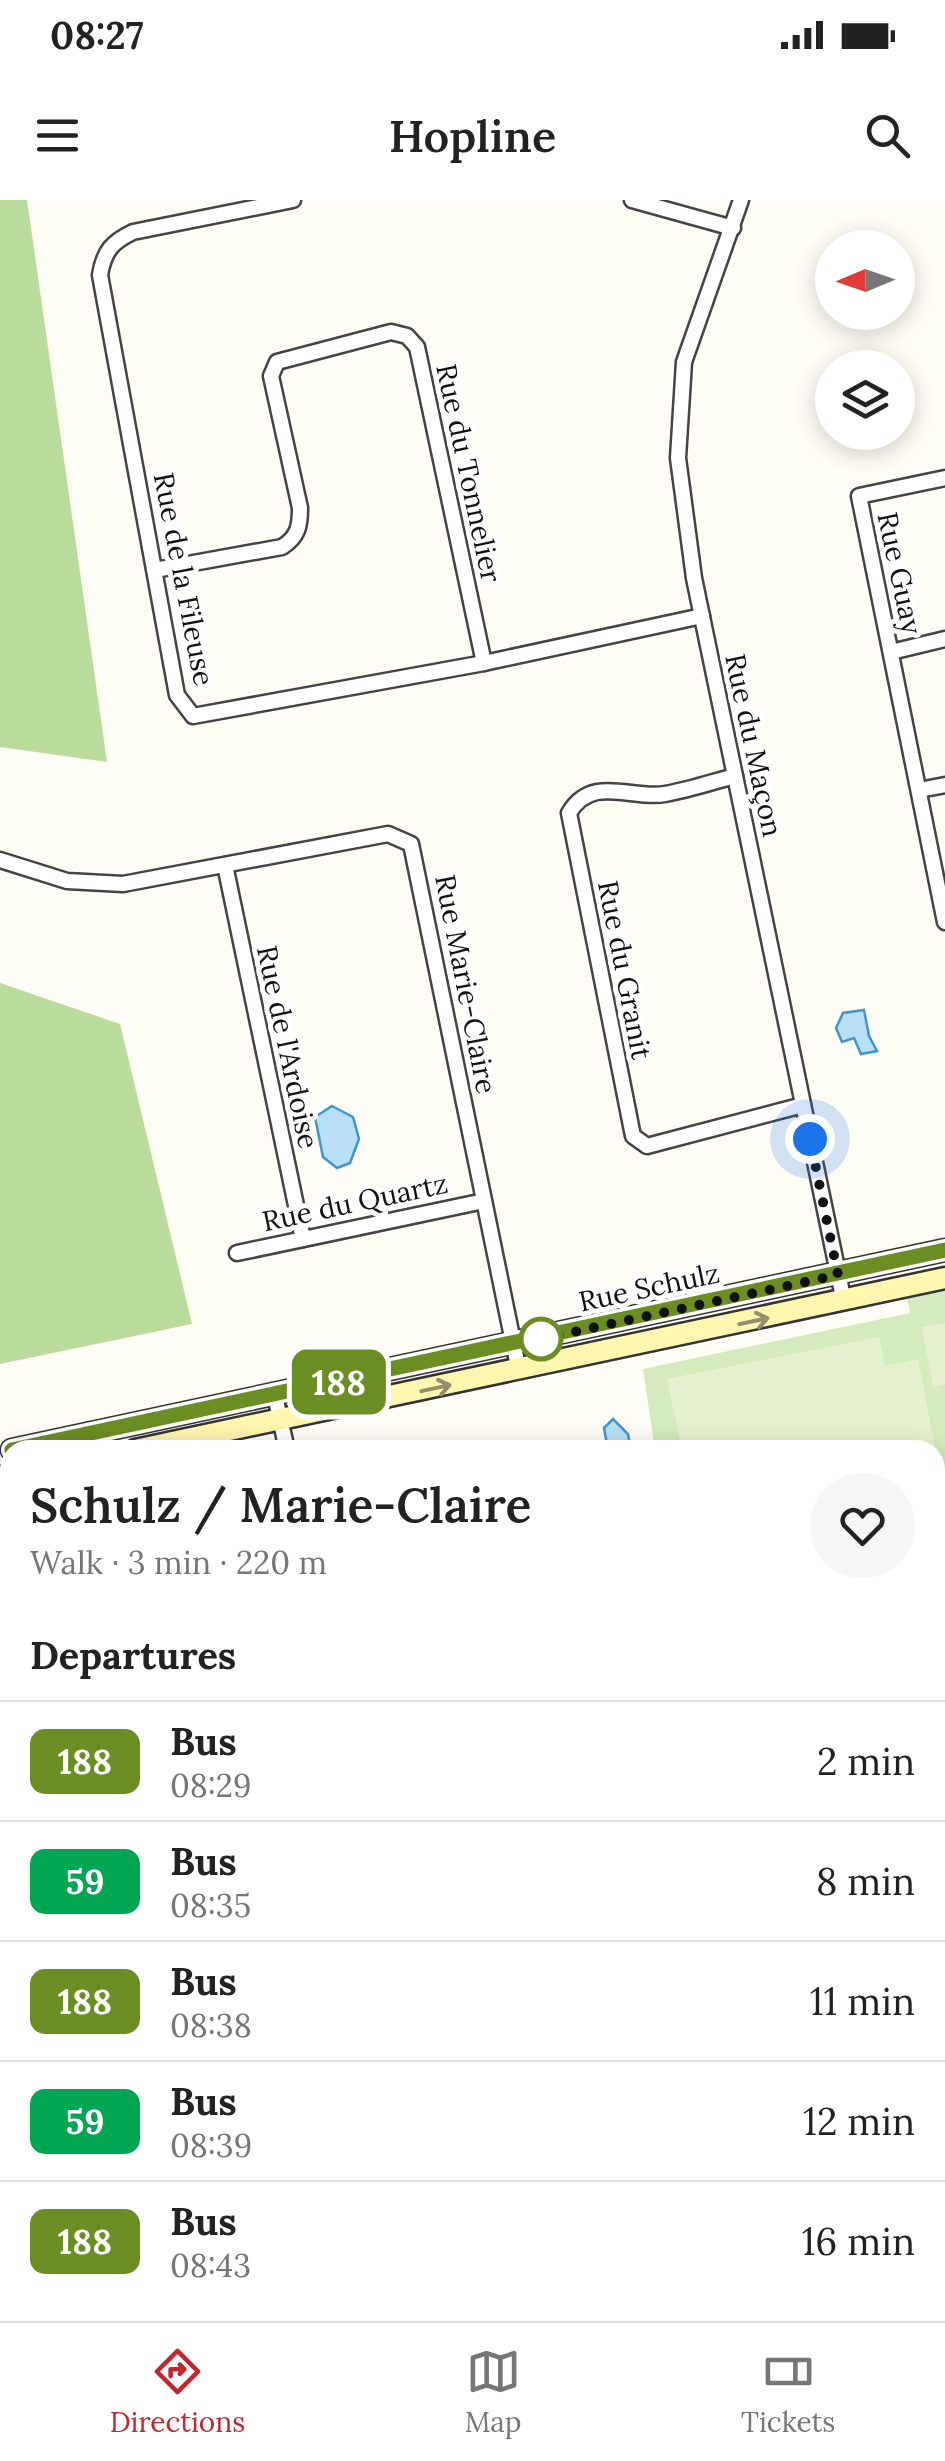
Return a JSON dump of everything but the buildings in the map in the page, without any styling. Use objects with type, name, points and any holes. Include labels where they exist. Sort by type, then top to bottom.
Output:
[{"type":"street","name":"Rue de la Fileuse","points":[[294,200],[134,232],[114,242],[104,256],[100,274],[177,695],[194,716],[484,663],[702,616]]},
{"type":"street","points":[[632,200],[733,228]]},
{"type":"street","name":"Rue du Maçon","points":[[741,200],[684,362],[678,458],[702,616],[844,1302]]},
{"type":"street","name":"Rue du Tonnelier","points":[[155,570],[282,546],[292,540],[300,526],[300,508],[271,376],[277,362],[391,332],[408,336],[418,346],[484,663]]},
{"type":"street","name":"Rue Guay","points":[[945,478],[859,496],[945,922]]},
{"type":"street","points":[[891,652],[945,640]]},
{"type":"street","name":"Rue du Granit","points":[[735,776],[660,795],[630,789],[587,794],[569,813],[633,1136],[647,1146],[670,1143],[804,1105]]},
{"type":"street","points":[[919,790],[945,785]]},
{"type":"street","name":"Rue Marie-Claire","points":[[0,860],[46,877],[104,883],[388,834],[411,844],[519,1370]]},
{"type":"street","name":"Rue de l'Ardoise","points":[[225,865],[302,1239]]},
{"type":"street","name":"Rue du Quartz","points":[[237,1252],[484,1201]]},
{"type":"street","name":"Rue Schulz","points":[[60,1440],[945,1250]]},
{"type":"street","name":"Rue Schulz","points":[[185,1440],[945,1278]]},
{"type":"street","points":[[695,1306],[701,1332]]},
{"type":"street","points":[[275,1396],[285,1440]]},
{"type":"green space","points":[[0,200],[27,200],[107,762],[0,747]]},
{"type":"green space","points":[[0,983],[120,1024],[192,1324],[0,1364]]},
{"type":"green space","points":[[945,1287],[945,1440],[654,1440],[643,1369],[910,1313],[907,1296]]},
{"type":"green space","points":[[945,1323],[945,1384],[933,1387],[922,1327]]},
{"type":"green space","points":[[879,1337],[885,1366],[918,1359],[934,1440],[680,1440],[667,1379]]},
{"type":"water","points":[[864,1010],[869,1036],[877,1051],[861,1054],[854,1038],[842,1042],[836,1028],[843,1013]]},
{"type":"water","points":[[332,1106],[353,1117],[359,1139],[350,1163],[337,1168],[323,1157],[315,1117]]},
{"type":"water","points":[[613,1419],[629,1440],[606,1440],[604,1428]]},
{"type":"bus line","name":"188","points":[[60,1440],[945,1250]]},
{"type":"route","points":[[541,1339],[838,1275],[810,1139]]}]
